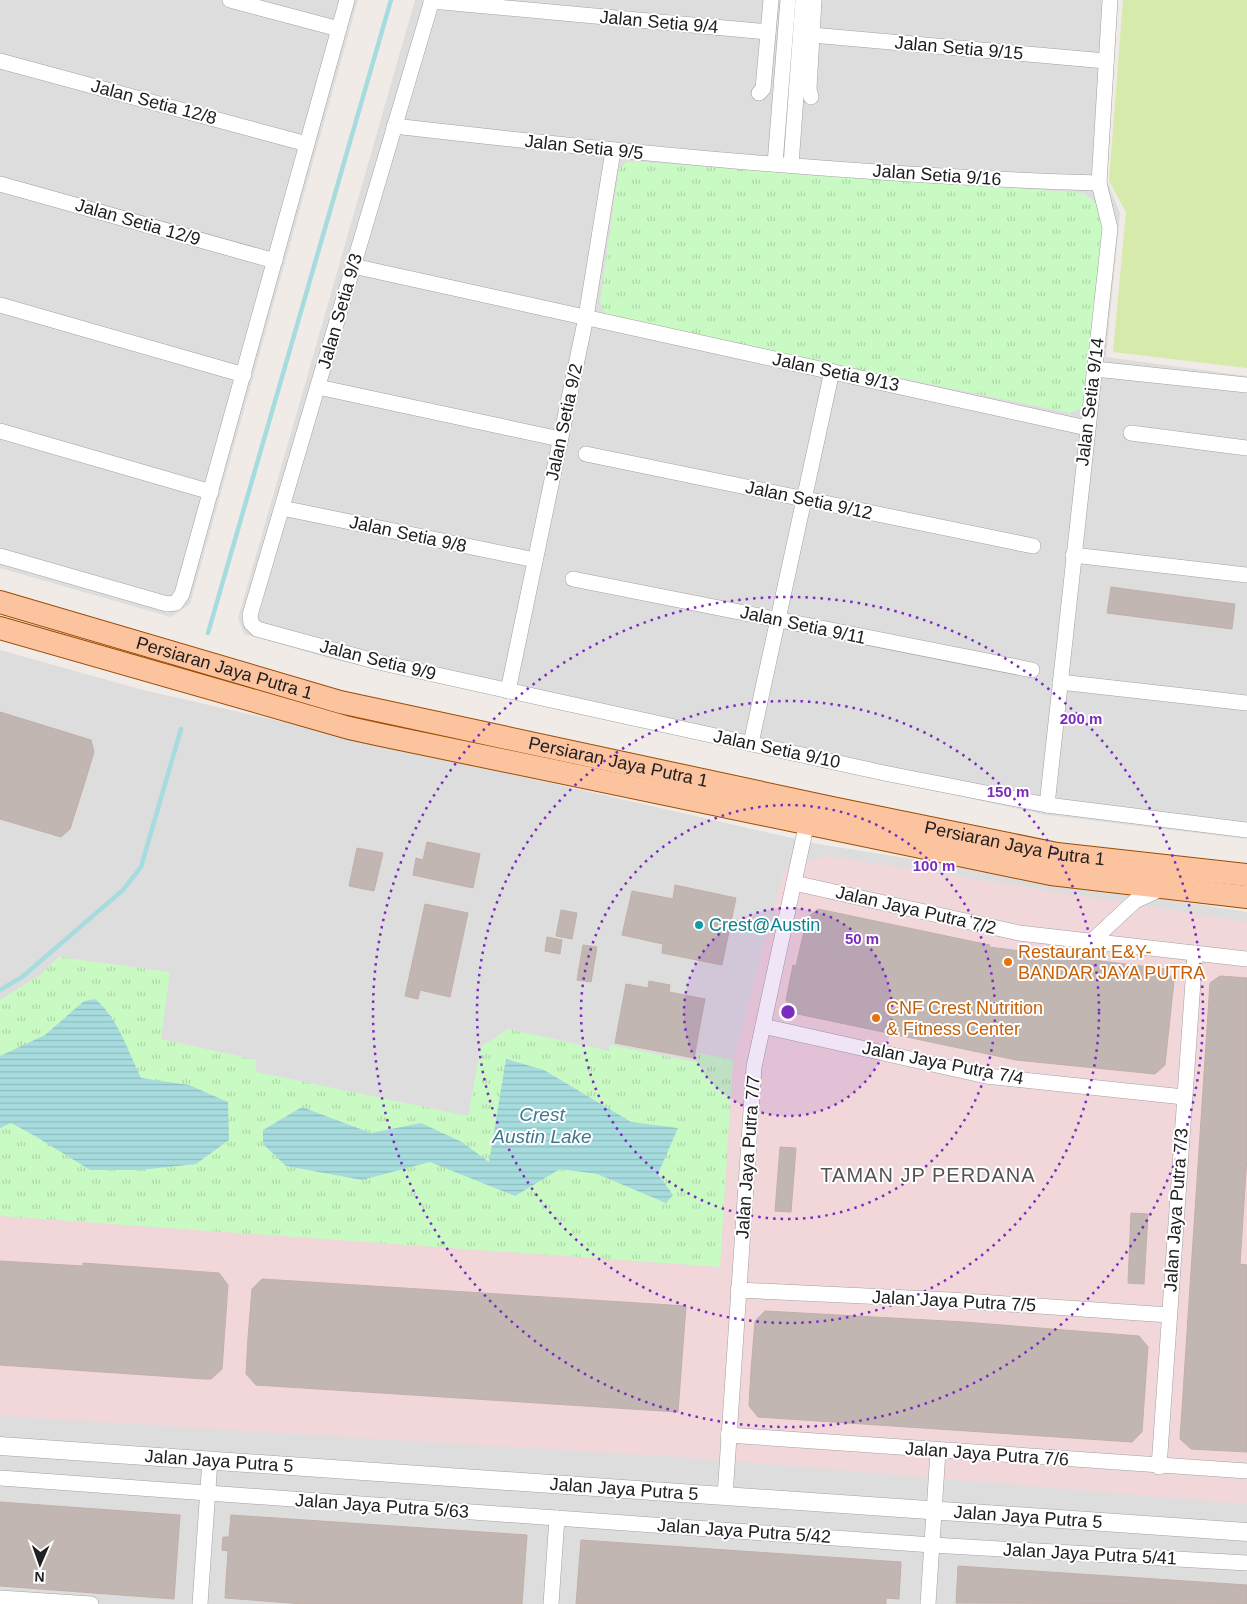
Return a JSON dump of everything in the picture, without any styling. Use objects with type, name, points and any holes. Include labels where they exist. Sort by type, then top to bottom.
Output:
[{"type":"main road","name":"Persiaran Jaya Putra 1","points":[[0,602],[350,704],[832,808],[1057,854],[1247,875]]},
{"type":"main road","name":"Persiaran Jaya Putra 1","points":[[0,628],[349,728],[1050,874],[1247,897]]},
{"type":"street","points":[[230,0],[339,29]]},
{"type":"street","points":[[0,556],[167,604],[176,603],[182,594],[347,0]]},
{"type":"street","points":[[759,93],[763,89],[771,0]]},
{"type":"street","points":[[775,164],[788,0]]},
{"type":"street","points":[[791,165],[803,0]]},
{"type":"street","points":[[811,97],[809,89],[814,0]]},
{"type":"street","name":"Jalan Setia 9/14","points":[[1047,805],[1110,228],[1099,183],[1110,0]]},
{"type":"street","name":"Jalan Setia 9/4","points":[[432,1],[768,32]]},
{"type":"street","name":"Jalan Setia 9/3","points":[[251,622],[250,615],[432,1]]},
{"type":"street","name":"Jalan Setia 9/15","points":[[812,35],[1106,61]]},
{"type":"street","name":"Jalan Setia 12/8","points":[[0,61],[307,144]]},
{"type":"street","name":"Jalan Setia 9/5","points":[[394,126],[613,151],[775,164]]},
{"type":"street","name":"Jalan Setia 9/2","points":[[508,691],[586,317],[613,151]]},
{"type":"street","name":"Jalan Setia 9/16","points":[[775,164],[988,180],[1099,183]]},
{"type":"street","name":"Jalan Setia 12/9","points":[[0,184],[275,261]]},
{"type":"street","name":"Jalan Setia 9/13","points":[[353,266],[1087,428]]},
{"type":"street","points":[[0,305],[244,375]]},
{"type":"street","points":[[1095,369],[1247,385]]},
{"type":"street","points":[[751,744],[832,371]]},
{"type":"street","points":[[318,387],[560,439]]},
{"type":"street","points":[[0,431],[211,492]]},
{"type":"street","points":[[1132,433],[1247,448]]},
{"type":"street","name":"Jalan Setia 9/12","points":[[586,454],[1033,546]]},
{"type":"street","name":"Jalan Setia 9/8","points":[[282,508],[535,560]]},
{"type":"street","points":[[1074,555],[1247,575]]},
{"type":"street","name":"Jalan Setia 9/11","points":[[573,579],[1032,670]]},
{"type":"street","name":"Jalan Setia 9/9","points":[[251,622],[258,628],[378,662],[508,691]]},
{"type":"street","points":[[1060,682],[1247,703]]},
{"type":"street","name":"Jalan Setia 9/10","points":[[508,691],[884,773],[1047,805],[1247,830]]},
{"type":"street","name":"Jalan Jaya Putra 7/7","points":[[724,1496],[754,1067],[807,822]]},
{"type":"street","name":"Jalan Jaya Putra 7/2","points":[[794,883],[1019,933],[1247,959]]},
{"type":"street","points":[[1092,941],[1136,901],[1164,888]]},
{"type":"street","name":"Jalan Jaya Putra 7/3","points":[[1159,1467],[1195,953]]},
{"type":"street","name":"Jalan Jaya Putra 7/4","points":[[763,1026],[986,1076],[1184,1097]]},
{"type":"street","name":"Jalan Jaya Putra 7/5","points":[[738,1290],[950,1300],[1169,1315]]},
{"type":"street","name":"Jalan Jaya Putra 7/6","points":[[728,1435],[1159,1467],[1247,1471]]},
{"type":"street","name":"Jalan Jaya Putra 5","points":[[0,1446],[1247,1532]]},
{"type":"street","points":[[928,1604],[938,1451]]},
{"type":"street","points":[[200,1604],[210,1460]]},
{"type":"street","name":"Jalan Jaya Putra 5/63","points":[[0,1478],[557,1518]]},
{"type":"street","points":[[551,1604],[557,1518]]},
{"type":"street","name":"Jalan Jaya Putra 5/42","points":[[557,1518],[932,1545]]},
{"type":"street","name":"Jalan Jaya Putra 5/41","points":[[932,1545],[1247,1563]]},
{"type":"street","points":[[0,1598],[91,1604]]},
{"type":"shaded area","points":[[0,0],[358,0],[190,604],[171,617],[0,568]]},
{"type":"shaded area","points":[[415,0],[1118,0],[1107,181],[1120,213],[1106,357],[1247,376],[1247,839],[1046,815],[331,659],[244,634],[238,618]]},
{"type":"shaded area","points":[[0,650],[143,690],[818,844],[1247,912],[1247,1604],[0,1604]]},
{"type":"shaded area","points":[[827,856],[1247,922],[1247,1504],[708,1459],[0,1416],[0,1216],[720,1267],[733,1060],[784,870]]},
{"type":"green space","points":[[1123,0],[1247,0],[1247,368],[1113,352],[1126,212],[1109,181]]},
{"type":"green space","points":[[628,161],[1084,193],[1100,207],[1103,219],[1083,407],[1070,413],[606,317],[600,302],[619,168]]},
{"type":"green space","points":[[59,957],[170,972],[161,1039],[256,1060],[256,1072],[468,1116],[481,1047],[508,1029],[609,1051],[610,1045],[695,1062],[698,1053],[733,1060],[720,1267],[0,1216],[0,1000],[39,976]]},
{"type":"water","points":[[95,999],[116,1025],[141,1078],[189,1085],[228,1102],[229,1140],[196,1164],[140,1170],[90,1170],[11,1123],[0,1128],[0,1056],[45,1035],[84,1001]]},
{"type":"water","name":"Crest Austin Lake","points":[[506,1059],[544,1070],[631,1122],[678,1128],[658,1174],[673,1195],[666,1203],[597,1174],[560,1169],[515,1196],[430,1162],[362,1180],[286,1166],[263,1144],[263,1130],[302,1107],[371,1133],[421,1123],[462,1142],[489,1162]]},
{"type":"building","points":[[1111,587],[1235,604],[1232,629],[1107,613]]},
{"type":"building","points":[[0,712],[91,740],[94,752],[84,785],[70,829],[61,837],[0,819]]},
{"type":"building","points":[[427,842],[480,854],[473,888],[413,875],[416,858],[423,860]]},
{"type":"building","points":[[357,848],[383,853],[374,891],[349,886]]},
{"type":"building","name":"Crest@Austin","points":[[675,885],[736,898],[722,965],[662,953],[663,944],[622,935],[632,891],[673,899]]},
{"type":"building","points":[[425,904],[468,913],[450,997],[420,990],[418,999],[405,996]]},
{"type":"building","points":[[818,909],[990,945],[989,947],[1165,969],[1174,981],[1165,1065],[1155,1074],[1016,1060],[793,1013],[786,1000],[793,965],[796,966],[807,918]]},
{"type":"building","points":[[561,910],[577,913],[572,939],[556,936]]},
{"type":"building","points":[[547,937],[562,940],[560,954],[545,951]]},
{"type":"building","points":[[583,945],[597,947],[591,982],[577,980]]},
{"type":"building","points":[[1220,976],[1247,978],[1247,1156],[1240,1264],[1247,1265],[1247,1452],[1191,1449],[1180,1439],[1210,983]]},
{"type":"building","points":[[649,981],[670,985],[669,992],[705,999],[694,1058],[615,1043],[626,984],[648,988]]},
{"type":"building","points":[[780,1147],[796,1148],[791,1212],[775,1211]]},
{"type":"building","points":[[1131,1213],[1148,1214],[1144,1284],[1128,1283]]},
{"type":"building","points":[[0,1261],[83,1266],[83,1263],[219,1273],[228,1285],[222,1369],[211,1379],[204,1379],[0,1365]]},
{"type":"building","points":[[262,1279],[686,1306],[678,1412],[256,1385],[246,1374],[248,1338],[252,1289]]},
{"type":"building","points":[[765,1311],[964,1322],[1139,1336],[1148,1347],[1142,1432],[1132,1442],[758,1417],[749,1406],[751,1370],[755,1321]]},
{"type":"building","points":[[0,1502],[180,1515],[174,1599],[0,1586]]},
{"type":"building","points":[[231,1515],[527,1535],[522,1604],[304,1604],[225,1598],[228,1551],[222,1550],[223,1537],[229,1537]]},
{"type":"building","points":[[581,1540],[901,1562],[899,1599],[886,1598],[886,1604],[576,1604]]},
{"type":"building","points":[[958,1566],[1247,1585],[1247,1604],[956,1603]]},
{"type":"waterway","points":[[208,633],[391,0]]},
{"type":"waterway","points":[[0,990],[22,977],[123,890],[141,867],[181,729]]},
{"type":"place","name":"Crest@Austin","points":[[699,925]]},
{"type":"place","name":"Restaurant E&Y- BANDAR JAYA PUTRA","points":[[1008,962]]},
{"type":"place","name":"CNF Crest Nutrition & Fitness Center","points":[[876,1018]]},
{"type":"district","name":"TAMAN JP PERDANA","points":[[928,1175]]}]
